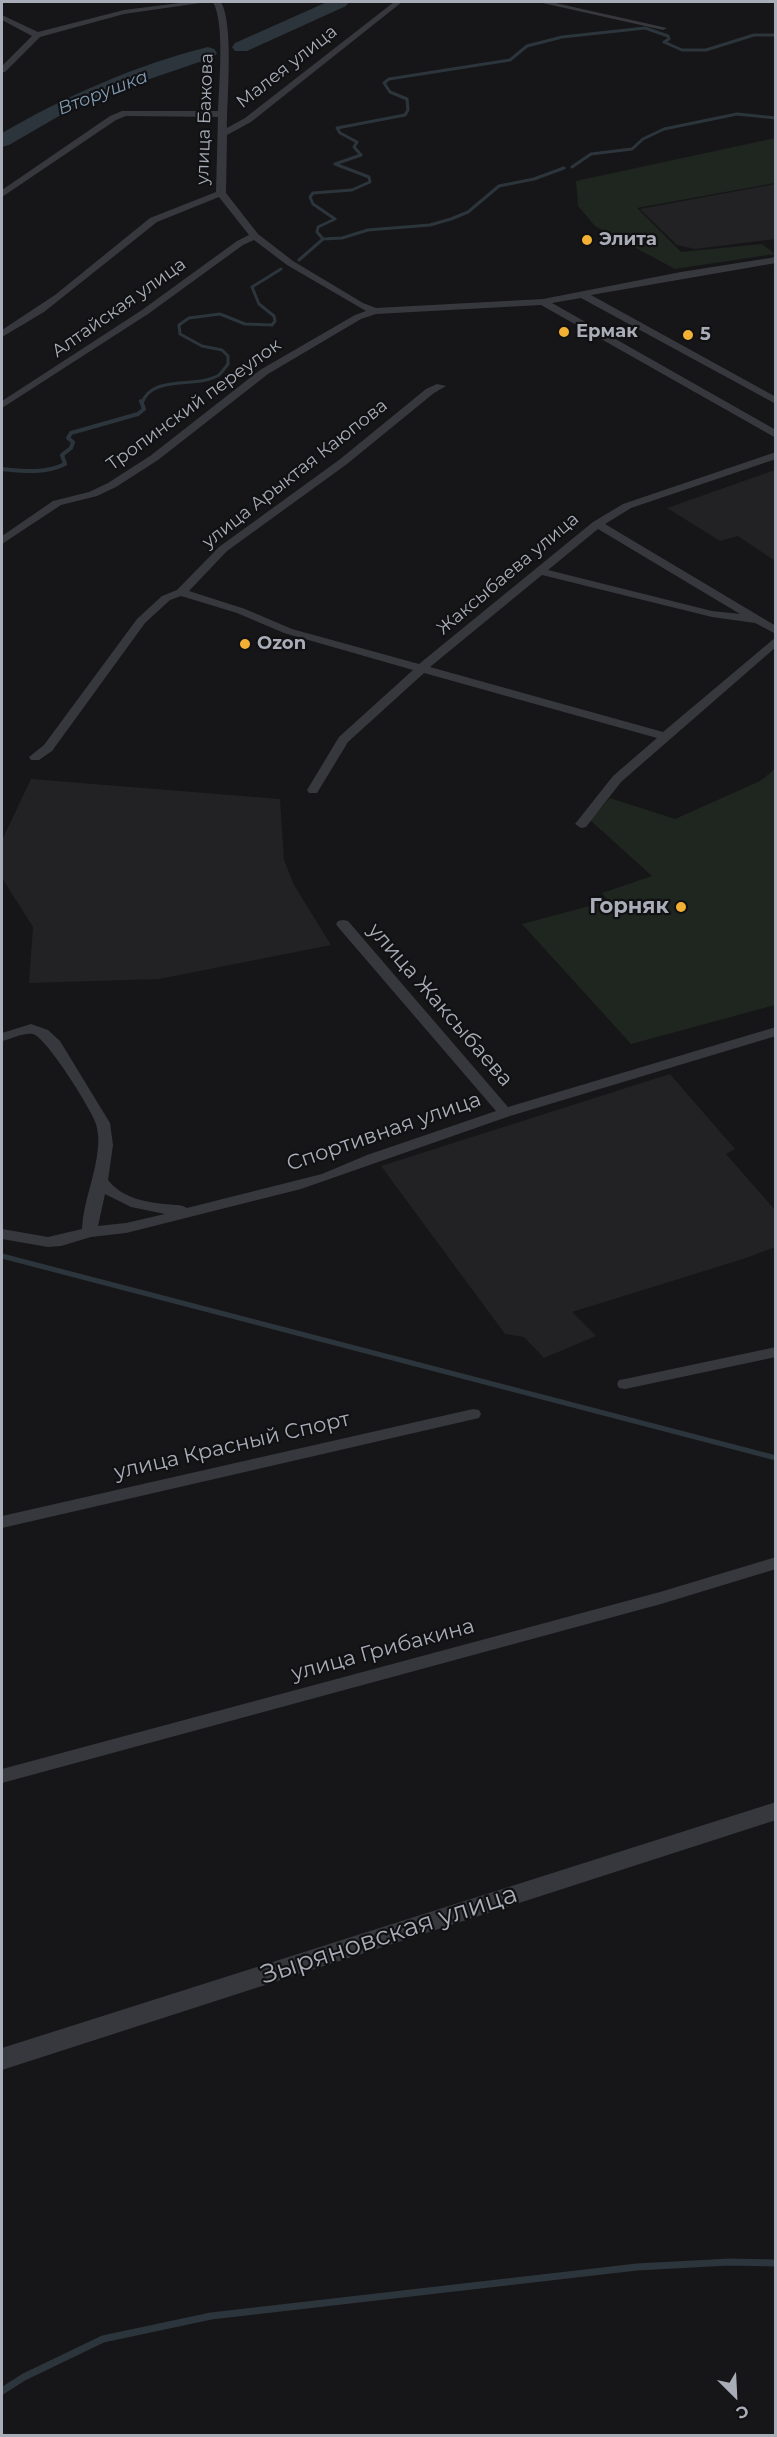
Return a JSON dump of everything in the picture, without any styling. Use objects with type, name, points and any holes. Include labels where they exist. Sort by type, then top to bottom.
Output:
[{"type":"street","points":[[2,70],[37,36],[124,12],[203,2]]},
{"type":"street","name":"улица Бажова","points":[[2,334],[53,303],[147,225],[221,193],[224,54],[221,9],[217,2]]},
{"type":"street","name":"Малея улица","points":[[222,134],[248,120],[398,2]]},
{"type":"street","points":[[542,2],[663,28]]},
{"type":"street","points":[[2,17],[37,36]]},
{"type":"street","name":"Малея улица","points":[[2,194],[113,118],[125,113],[222,114]]},
{"type":"street","points":[[221,193],[255,236],[290,262],[360,305],[375,311],[543,302],[676,276],[776,260]]},
{"type":"street","name":"Алтайская улица","points":[[2,405],[145,312],[240,243],[255,236]]},
{"type":"street","points":[[582,295],[776,401]]},
{"type":"street","points":[[543,302],[776,435]]},
{"type":"street","name":"Тропинский переулок","points":[[2,541],[57,503],[93,494],[112,485],[154,458],[264,372],[350,322],[375,311]]},
{"type":"street","name":"улица Арыктая Каюпова","points":[[35,757],[48,748],[141,621],[166,598],[181,592],[223,549],[343,462],[430,391],[441,386]]},
{"type":"street","name":"Жаксыбаева улица","points":[[313,790],[343,741],[423,667],[597,524],[640,502],[776,455]]},
{"type":"street","points":[[597,524],[776,631]]},
{"type":"street","points":[[539,571],[712,614],[755,620]]},
{"type":"street","points":[[181,592],[241,611],[288,631],[664,736]]},
{"type":"street","points":[[581,824],[617,779],[776,640]]},
{"type":"street","name":"улица Жаксыбаева","points":[[343,924],[397,989],[461,1057],[505,1113]]},
{"type":"street","points":[[2,1037],[31,1028],[43,1033],[55,1044],[103,1123],[106,1145],[101,1180],[90,1218],[90,1232]]},
{"type":"street","name":"Спортивная улица","points":[[2,1234],[48,1242],[61,1241],[90,1232],[126,1228],[327,1177],[372,1158],[505,1113],[776,1031]]},
{"type":"street","points":[[101,1180],[106,1190],[118,1198],[170,1210],[191,1210]]},
{"type":"street","points":[[625,1384],[776,1352]]},
{"type":"street","name":"улица Красный Спорт","points":[[2,1522],[473,1414]]},
{"type":"street","name":"улица Грибакина","points":[[2,1776],[661,1598],[776,1563]]},
{"type":"street","name":"Зыряновская улица","points":[[2,2059],[776,1811]]},
{"type":"shaded area","points":[[775,138],[775,183],[637,208],[681,252],[762,244],[775,254],[675,269],[595,226],[578,206],[576,181]]},
{"type":"shaded area","points":[[775,184],[775,239],[695,249],[677,245],[640,209]]},
{"type":"shaded area","points":[[775,470],[775,561],[738,536],[720,541],[667,508]]},
{"type":"shaded area","name":"Горняк","points":[[775,769],[775,1005],[631,1044],[522,924],[608,901],[602,893],[652,876],[590,820],[610,798],[675,819],[760,781]]},
{"type":"shaded area","points":[[31,779],[280,799],[284,860],[294,885],[331,945],[159,979],[29,983],[33,927],[2,878],[2,840]]},
{"type":"shaded area","points":[[670,1074],[735,1149],[726,1154],[775,1210],[775,1247],[572,1312],[596,1336],[544,1358],[524,1337],[505,1334],[381,1166]]},
{"type":"waterway","name":"Вторушка","points":[[241,47],[340,2]]},
{"type":"waterway","points":[[323,239],[317,232],[318,227],[335,219],[313,204],[310,197],[313,193],[352,190],[370,182],[369,177],[335,164],[361,155],[354,147],[357,142],[340,133],[337,128],[405,115],[408,110],[407,99],[390,92],[384,83],[389,79],[510,60],[527,46],[562,37],[645,28],[668,36],[669,39],[664,42],[682,50],[706,50],[754,35],[776,35]]},
{"type":"waterway","name":"Вторушка","points":[[2,141],[59,108],[128,80],[208,53]]},
{"type":"waterway","points":[[572,167],[591,154],[632,149],[643,139],[664,129],[737,114],[776,118]]},
{"type":"waterway","points":[[323,239],[342,238],[368,230],[430,225],[451,219],[468,212],[499,186],[534,179],[564,168]]},
{"type":"waterway","points":[[299,260],[323,239]]},
{"type":"waterway","points":[[142,403],[147,394],[155,388],[210,379],[219,375],[228,364],[228,356],[222,350],[202,346],[180,334],[179,325],[189,318],[220,314],[245,324],[272,325],[275,321],[274,316],[259,304],[252,287],[281,269]]},
{"type":"waterway","points":[[2,469],[42,471],[65,464],[62,455],[71,448],[73,442],[68,438],[71,433],[138,414],[144,409],[141,401]]},
{"type":"waterway","points":[[2,1256],[776,1458]]},
{"type":"waterway","points":[[2,2391],[24,2377],[103,2339],[211,2316],[637,2267],[730,2262],[776,2263]]},
{"type":"place","name":"Элита","points":[[587,240]]},
{"type":"place","name":"Ермак","points":[[564,332]]},
{"type":"place","name":"5","points":[[688,335]]},
{"type":"place","name":"Ozon","points":[[245,644]]},
{"type":"place","name":"Горняк","points":[[681,907]]}]
